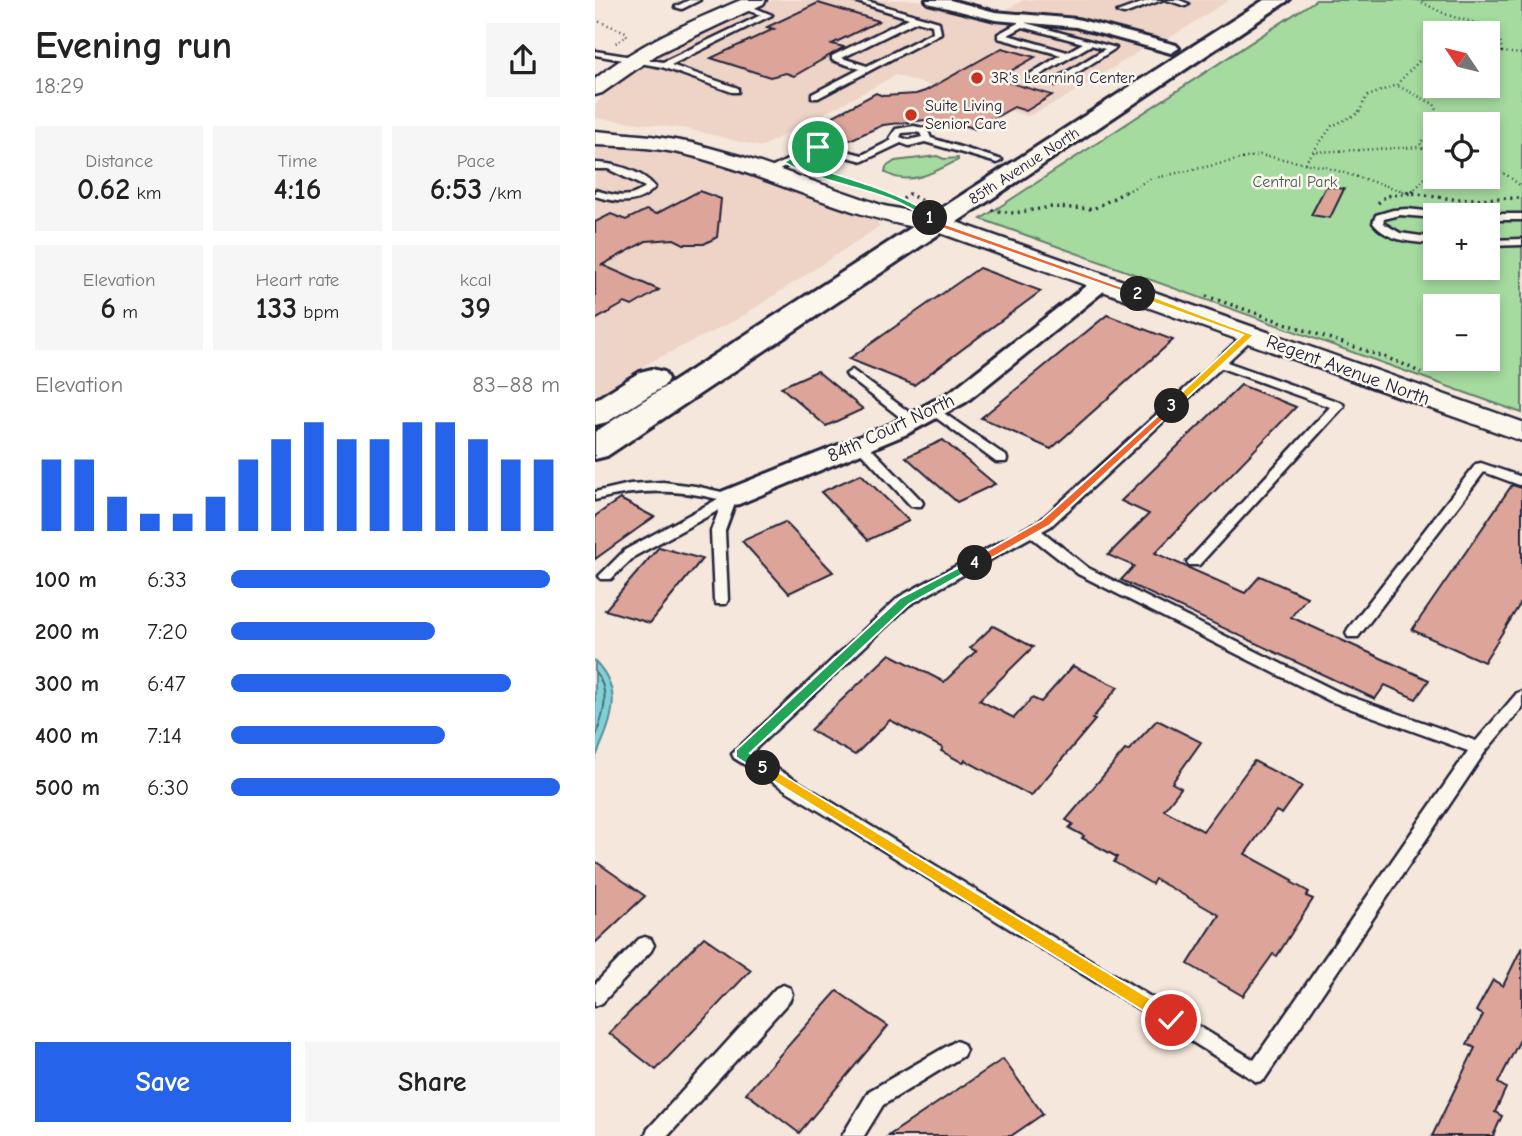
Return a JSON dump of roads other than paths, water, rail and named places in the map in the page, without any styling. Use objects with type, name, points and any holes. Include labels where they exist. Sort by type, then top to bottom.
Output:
[{"type":"main road","name":"85th Avenue North","points":[[595,448],[997,160],[1171,48],[1271,2]]},
{"type":"main road","name":"85th Avenue North","points":[[595,415],[1271,2]]},
{"type":"street","points":[[933,0],[1021,21],[1077,23],[1171,48]]},
{"type":"street","points":[[595,89],[632,59],[750,3]]},
{"type":"street","name":"Regent Avenue North","points":[[595,124],[687,132],[729,141],[788,162],[919,218]]},
{"type":"street","name":"Regent Avenue North","points":[[595,138],[654,142],[690,149],[919,218],[1522,432]]},
{"type":"street","name":"84th Court North","points":[[730,498],[861,445],[935,411],[958,397],[1103,282]]},
{"type":"lane","points":[[678,7],[696,0]]},
{"type":"lane","points":[[815,96],[937,33],[936,24],[855,0]]},
{"type":"lane","points":[[1121,12],[1158,0]]},
{"type":"lane","points":[[1171,0],[1185,4]]},
{"type":"lane","points":[[664,65],[768,15],[750,3]]},
{"type":"lane","points":[[868,69],[835,58],[916,18]]},
{"type":"lane","points":[[1069,55],[1001,36],[1021,21],[1112,48],[1055,83],[1034,76],[1090,43]]},
{"type":"lane","points":[[595,52],[664,65],[735,89]]},
{"type":"lane","points":[[766,173],[818,147],[863,158],[898,141],[895,138],[897,133],[908,129],[924,131],[928,135],[926,139],[997,160]]},
{"type":"lane","points":[[595,166],[609,166],[646,182],[650,187],[629,199],[621,200],[595,193]]},
{"type":"lane","points":[[1423,214],[1401,211],[1388,213],[1380,217],[1378,223],[1384,230],[1395,234],[1423,239]]},
{"type":"lane","points":[[1500,217],[1522,217]]},
{"type":"lane","points":[[1500,243],[1522,242]]},
{"type":"lane","points":[[1249,335],[1046,523],[904,601],[740,754],[1257,1073],[1479,748],[1522,697]]},
{"type":"lane","points":[[1194,562],[1338,406],[1219,363]]},
{"type":"lane","points":[[852,374],[913,421]]},
{"type":"lane","points":[[935,411],[1001,459]]},
{"type":"lane","points":[[861,445],[916,503]]},
{"type":"lane","points":[[1353,633],[1481,467],[1522,482]]},
{"type":"lane","points":[[595,496],[614,490],[685,486],[730,498]]},
{"type":"lane","points":[[606,576],[630,553],[730,498]]},
{"type":"lane","points":[[721,600],[717,531],[730,498]]},
{"type":"lane","points":[[1033,531],[1083,571],[1335,697],[1479,748]]},
{"type":"lane","points":[[595,997],[645,945]]},
{"type":"lane","points":[[655,1136],[783,994]]},
{"type":"lane","points":[[852,1136],[876,1098],[956,1050]]},
{"type":"water","points":[[595,661],[605,673],[613,697],[610,721],[595,759]]},
{"type":"place","name":"3R's Learning Center","points":[[977,78]]},
{"type":"place","name":"Suite Living Senior Care","points":[[911,115]]},
{"type":"park label","name":"Central Park","points":[[1295,182]]}]
